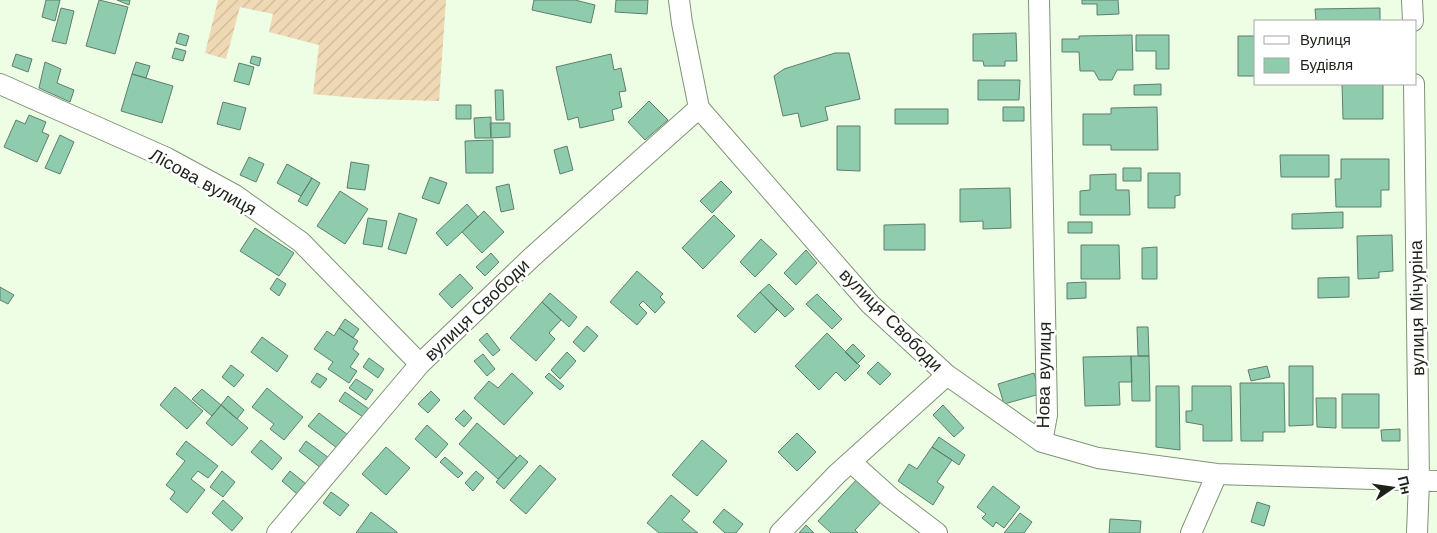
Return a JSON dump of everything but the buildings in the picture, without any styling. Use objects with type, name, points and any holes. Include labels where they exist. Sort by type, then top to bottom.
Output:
[{"type":"street","name":"вулиця Свободи","points":[[679,0],[699,108],[870,304],[947,375],[1042,442]]},
{"type":"street","name":"Нова вулиця","points":[[1039,0],[1047,415],[1042,442],[1098,458],[1217,474],[1428,481]]},
{"type":"street","points":[[1412,0],[1413,20]]},
{"type":"street","name":"Лісова вулиця","points":[[0,84],[167,158],[235,196],[301,242],[420,364]]},
{"type":"street","name":"вулиця Мічуріна","points":[[1414,85],[1428,481],[1417,533]]},
{"type":"street","name":"вулиця Свободи","points":[[277,533],[420,364],[532,257],[699,108]]},
{"type":"street","points":[[780,533],[851,462],[947,375]]},
{"type":"street","points":[[851,462],[891,498],[937,533]]},
{"type":"street","points":[[1191,533],[1217,474]]},
{"type":"shaded area","points":[[218,0],[446,0],[439,101],[369,99],[313,94],[319,45],[269,32],[273,14],[240,7],[226,59],[205,53]]}]
